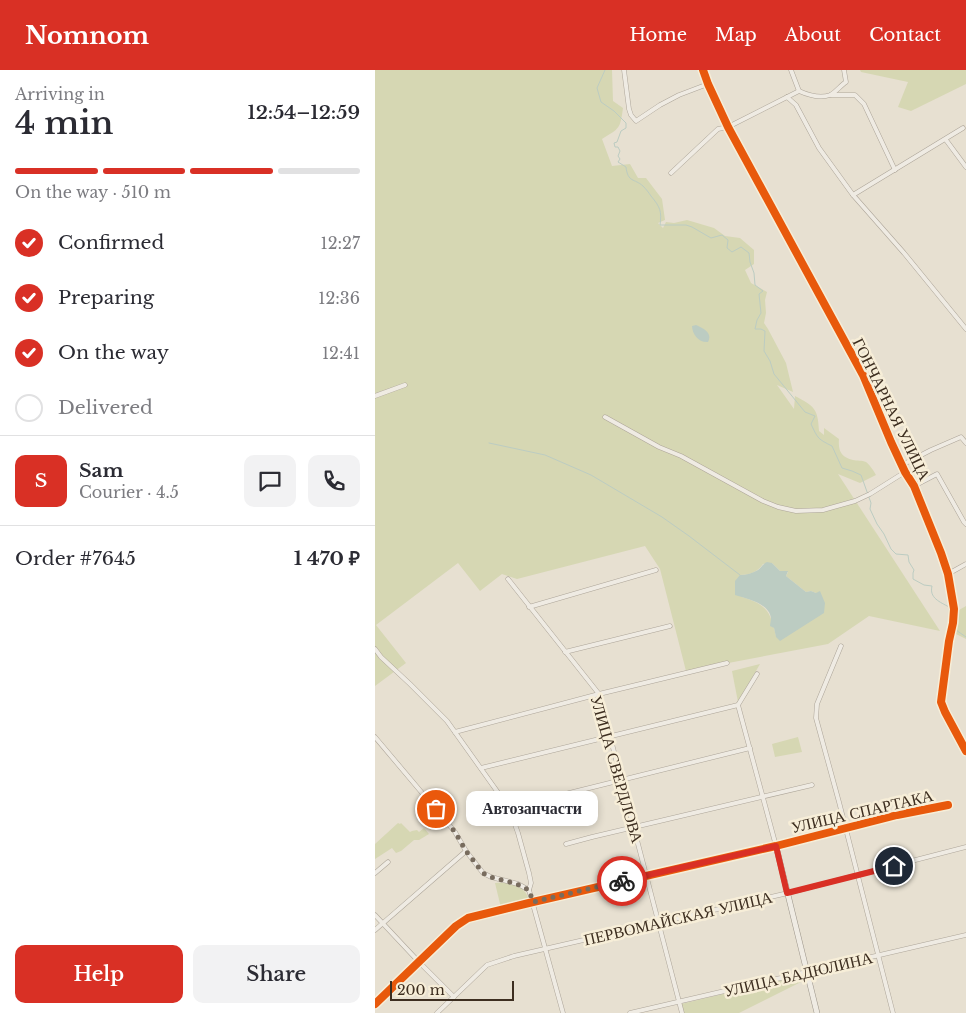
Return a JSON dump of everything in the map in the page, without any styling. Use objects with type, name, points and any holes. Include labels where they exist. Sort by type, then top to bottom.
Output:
[{"type":"street","points":[[624,70],[629,108],[631,115],[636,121],[679,95],[708,84]]},
{"type":"street","name":"ГОНЧАРНАЯ УЛИЦА","points":[[703,70],[728,127],[863,375],[905,472],[914,486],[941,553],[954,603],[953,623],[941,702],[966,751]]},
{"type":"street","points":[[791,70],[799,91],[809,96],[855,94],[864,104],[895,170]]},
{"type":"street","points":[[831,94],[846,82],[844,70]]},
{"type":"street","points":[[671,173],[718,129],[728,127],[799,91]]},
{"type":"street","points":[[787,97],[795,105],[819,148],[851,193],[904,253],[966,329]]},
{"type":"street","points":[[851,193],[895,170],[963,128]]},
{"type":"street","points":[[946,140],[966,167]]},
{"type":"street","points":[[375,396],[405,385]]},
{"type":"street","points":[[605,418],[763,500],[778,507],[796,511],[823,510],[855,501],[869,495],[905,472]]},
{"type":"street","points":[[902,465],[961,437],[966,443]]},
{"type":"street","points":[[914,486],[937,474],[966,524]]},
{"type":"street","points":[[948,574],[966,564]]},
{"type":"street","points":[[529,607],[656,570]]},
{"type":"street","name":"УЛИЦА СВЕРДЛОВА","points":[[508,579],[599,694],[682,1013]]},
{"type":"street","points":[[565,652],[670,626]]},
{"type":"street","points":[[841,646],[816,707],[816,718],[893,1013]]},
{"type":"street","points":[[375,649],[447,721],[509,808],[529,873],[531,883],[529,890],[563,1013]]},
{"type":"street","points":[[375,657],[381,657]]},
{"type":"street","points":[[455,732],[727,663]]},
{"type":"street","points":[[481,768],[738,705],[757,674]]},
{"type":"street","points":[[738,705],[776,846],[817,1013]]},
{"type":"street","points":[[375,737],[455,832],[466,851],[483,873],[529,890]]},
{"type":"street","points":[[509,808],[749,748]]},
{"type":"street","points":[[566,844],[812,785]]},
{"type":"street","name":"УЛИЦА СПАРТАКА","points":[[375,1004],[456,926],[468,918],[776,846],[897,815],[948,805]]},
{"type":"street","name":"ПЕРВОМАЙСКАЯ УЛИЦА","points":[[437,1013],[487,965],[545,948],[787,893],[966,847]]},
{"type":"street","points":[[375,930],[466,851]]},
{"type":"street","points":[[375,873],[388,862]]},
{"type":"street","points":[[375,915],[454,997]]},
{"type":"street","name":"УЛИЦА БАДЮЛИНА","points":[[630,1013],[966,935]]},
{"type":"green space","points":[[375,70],[612,70],[613,101],[623,108],[618,127],[602,139],[612,166],[630,164],[638,178],[646,178],[662,199],[665,220],[658,223],[663,228],[666,222],[674,223],[687,220],[714,228],[725,236],[740,238],[754,250],[754,264],[745,270],[751,283],[767,292],[764,323],[786,363],[793,392],[777,385],[794,409],[795,396],[811,405],[816,412],[819,431],[824,435],[824,428],[839,439],[839,447],[843,455],[853,460],[866,462],[873,470],[876,475],[860,483],[838,474],[940,631],[869,616],[828,644],[686,671],[660,569],[645,546],[517,579],[502,574],[480,591],[458,563],[376,625],[406,663],[375,686]],"holes":[[[772,563],[780,571],[788,572],[786,576],[806,592],[816,593],[776,636],[767,610],[757,603],[742,597],[740,575],[753,572],[763,564]]]},
{"type":"green space","points":[[860,70],[966,70],[966,84],[911,111],[898,107],[908,82],[861,72]]},
{"type":"green space","points":[[966,606],[966,639],[954,633],[959,610]]},
{"type":"green space","points":[[760,664],[738,702],[732,671]]},
{"type":"green space","points":[[798,737],[802,752],[775,757],[772,744]]},
{"type":"green space","points":[[398,823],[401,823],[410,832],[417,830],[419,832],[424,828],[429,834],[419,840],[414,840],[401,851],[396,853],[392,848],[375,859],[375,844]]},
{"type":"green space","points":[[495,883],[506,883],[520,887],[529,899],[528,902],[501,908]]},
{"type":"green space","points":[[803,975],[803,981],[739,1013],[684,1013],[681,1004]]},
{"type":"shaded area","points":[[696,325],[708,333],[708,342],[702,341],[695,335],[692,326]]},
{"type":"shaded area","points":[[767,562],[772,563],[780,571],[788,571],[786,576],[806,592],[816,593],[820,591],[825,603],[824,613],[780,641],[776,637],[774,628],[770,626],[771,618],[766,609],[757,602],[735,595],[735,581],[740,575],[756,571]]},
{"type":"waterway","points":[[605,70],[597,88],[601,102],[626,123],[626,128],[621,131],[617,142],[614,143],[615,147],[618,147],[620,151],[618,162],[626,167],[628,176],[643,186],[656,203],[660,209],[660,225],[686,225],[711,238],[722,235],[728,240],[727,248],[732,252],[741,247],[749,253],[755,285],[763,291],[759,294],[761,313],[755,329],[765,331],[764,351],[770,361],[774,374],[805,412],[815,416],[811,424],[815,433],[821,440],[832,446],[842,468],[861,475],[871,503],[870,509],[891,549],[896,554],[908,555],[909,562],[914,570],[913,579],[924,585],[932,586],[931,590],[934,597],[949,607],[950,625]]},
{"type":"waterway","points":[[489,443],[545,455],[591,475],[662,517],[740,575]]},
{"type":"waterway","points":[[953,628],[966,637]]},
{"type":"cycle path","points":[[703,70],[728,127],[863,375],[891,442],[914,486],[941,553],[948,574],[954,609],[941,702],[966,751]]},
{"type":"cycle path","points":[[375,1004],[456,926],[468,918],[776,846],[897,815],[948,805]]},
{"type":"way so far","points":[[436,809],[455,832],[466,851],[483,873],[529,890],[533,902],[622,881]]},
{"type":"place","name":"Автозапчасти","points":[[436,809]]},
{"type":"route","points":[[622,881],[776,846],[787,893],[894,866]]}]
